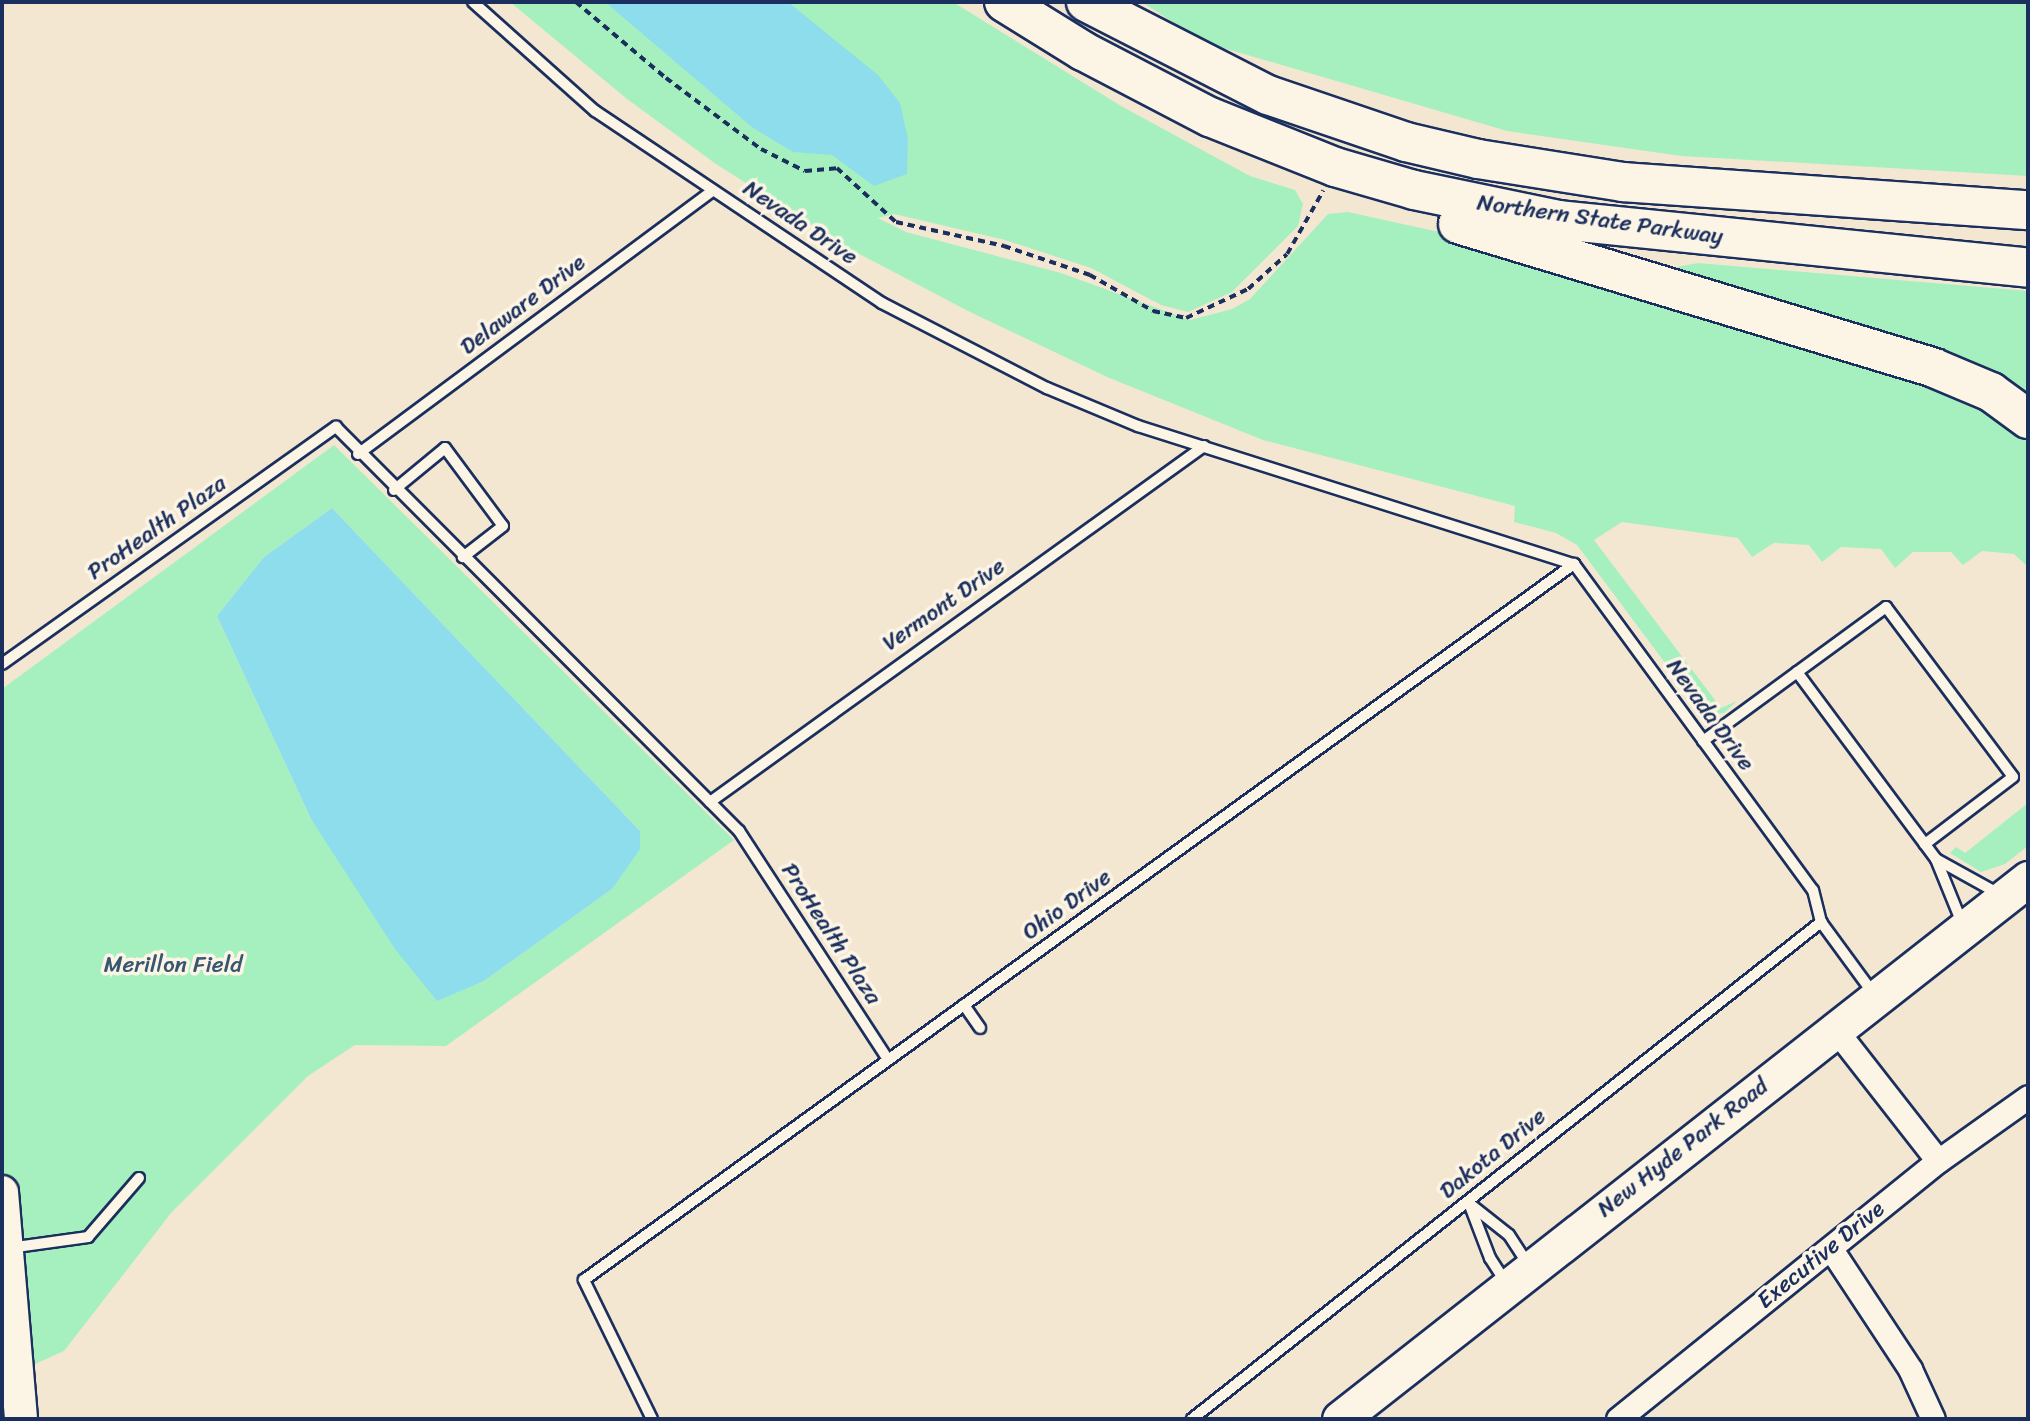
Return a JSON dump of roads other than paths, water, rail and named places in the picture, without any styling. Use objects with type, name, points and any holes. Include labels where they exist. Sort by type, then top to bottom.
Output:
[{"type":"highway","name":"Northern State Parkway","points":[[1004,2],[1147,86],[1223,123],[1335,167],[1489,208],[1559,220],[2028,268]]},
{"type":"highway","name":"Northern State Parkway","points":[[1086,2],[1268,94],[1406,142],[1548,172],[1738,191],[2028,210]]},
{"type":"highway","points":[[1335,167],[1446,220],[1934,368],[1991,392],[2028,419]]},
{"type":"highway","points":[[1738,191],[1843,176],[2028,188]]},
{"type":"main road","name":"New Hyde Park Road","points":[[1340,1419],[2016,889]]},
{"type":"main road","points":[[2,1192],[21,1419]]},
{"type":"street","points":[[1835,1029],[1938,1161]]},
{"type":"street","name":"Executive Drive","points":[[1618,1419],[1938,1161],[2028,1097]]},
{"type":"street","points":[[1831,1248],[1910,1369],[1933,1419]]},
{"type":"lane","name":"Nevada Drive","points":[[473,2],[595,111],[882,303],[1047,388],[1138,426],[1574,564],[1813,890],[1821,922]]},
{"type":"lane","name":"Delaware Drive","points":[[358,454],[713,190]]},
{"type":"lane","name":"ProHealth Plaza","points":[[2,664],[336,427],[358,454],[739,831],[888,1060]]},
{"type":"lane","name":"Vermont Drive","points":[[710,802],[1204,446]]},
{"type":"lane","points":[[394,489],[445,447],[503,526],[463,557]]},
{"type":"lane","name":"Ohio Drive","points":[[652,1419],[584,1280],[1574,564]]},
{"type":"lane","points":[[1703,741],[1886,607],[2013,777],[1925,844]]},
{"type":"lane","points":[[1797,672],[1936,859],[1964,929]]},
{"type":"lane","points":[[1936,859],[2016,889]]},
{"type":"lane","points":[[1821,922],[1877,997]]},
{"type":"lane","name":"Dakota Drive","points":[[1192,1419],[1469,1203],[1821,922]]},
{"type":"lane","points":[[964,1005],[980,1028]]},
{"type":"lane","points":[[7,1249],[88,1237],[139,1178]]},
{"type":"lane","points":[[1469,1203],[1490,1258],[1519,1276]]},
{"type":"lane","points":[[1469,1203],[1509,1235],[1519,1276]]},
{"type":"water","points":[[605,2],[788,2],[878,75],[900,103],[908,139],[907,174],[874,186],[832,155],[793,152],[753,128]]},
{"type":"water","points":[[332,508],[640,831],[640,849],[612,889],[484,981],[437,1001],[395,949],[311,819],[217,616],[264,557]]},
{"type":"park label","name":"Merillon Field","points":[[173,965]]}]
